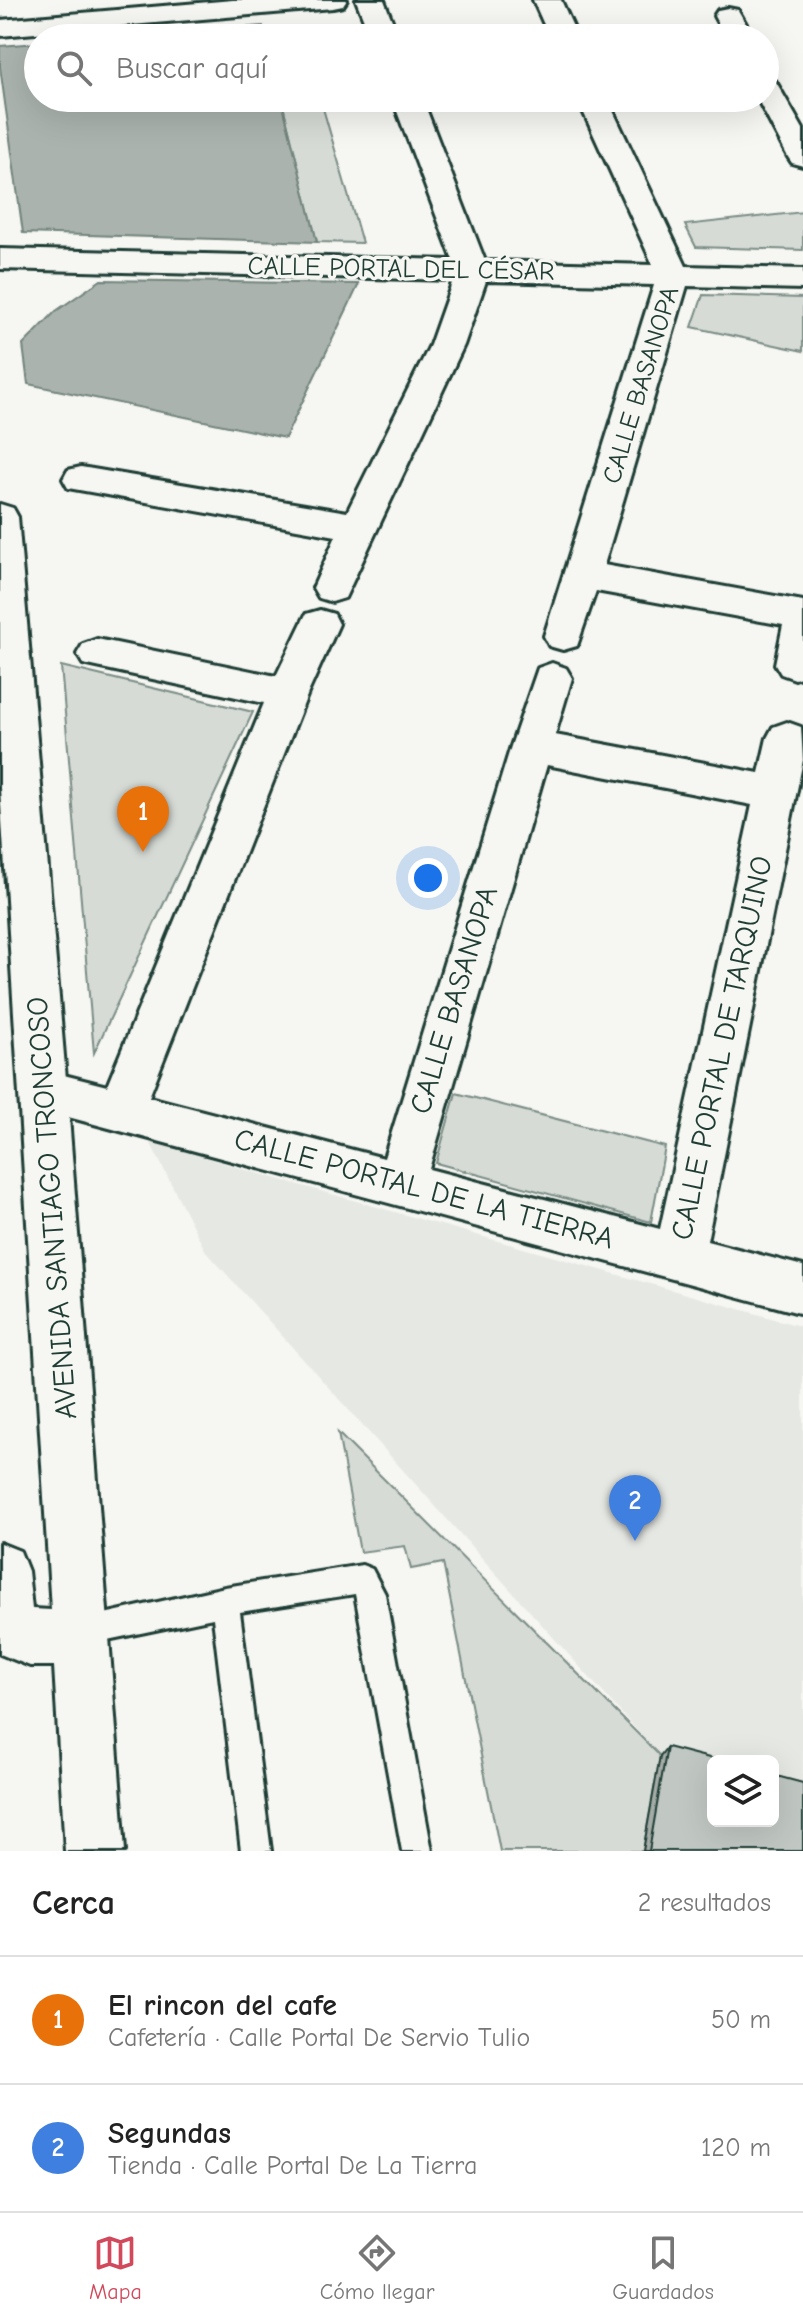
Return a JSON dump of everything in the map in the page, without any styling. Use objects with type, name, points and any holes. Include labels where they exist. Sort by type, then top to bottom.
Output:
[{"type":"street","points":[[35,24],[190,6],[333,0]]},
{"type":"street","points":[[370,0],[379,24]]},
{"type":"street","points":[[547,0],[558,24]]},
{"type":"street","points":[[0,28],[24,25]]},
{"type":"street","points":[[121,1109],[288,693],[358,527],[447,345],[473,271],[412,112]]},
{"type":"street","name":"CALLE BASANOPA","points":[[563,636],[674,275],[598,112]]},
{"type":"street","points":[[779,112],[803,157]]},
{"type":"street","name":"CALLE PORTAL DEL CÉSAR","points":[[0,259],[803,279]]},
{"type":"street","points":[[81,479],[358,527]]},
{"type":"street","name":"AVENIDA SANTIAGO TRONCOSO","points":[[0,517],[83,1631],[95,1851]]},
{"type":"street","points":[[584,575],[803,615]]},
{"type":"street","points":[[795,664],[803,621]]},
{"type":"street","points":[[97,654],[288,693]]},
{"type":"street","name":"CALLE BASANOPA","points":[[400,1184],[552,678]]},
{"type":"street","name":"CALLE PORTAL DE TARQUINO","points":[[679,1255],[787,738]]},
{"type":"street","points":[[531,746],[776,793]]},
{"type":"street","name":"CALLE PORTAL DE LA TIERRA","points":[[44,1091],[679,1255],[803,1290]]},
{"type":"street","points":[[0,1571],[2,1605],[12,1631],[28,1640],[50,1639],[83,1631]]},
{"type":"lane","points":[[83,1631],[225,1601],[362,1579],[368,1584],[417,1851]]},
{"type":"lane","points":[[225,1601],[256,1851]]},
{"type":"shaded area","points":[[24,44],[24,112],[284,112],[317,242],[23,233],[0,67],[0,46]]},
{"type":"shaded area","points":[[284,112],[324,112],[362,243],[317,242]]},
{"type":"shaded area","points":[[803,212],[803,250],[696,247],[685,225]]},
{"type":"shaded area","points":[[101,280],[359,284],[285,438],[28,384],[23,345],[56,311]]},
{"type":"shaded area","points":[[703,295],[803,298],[803,351],[692,327]]},
{"type":"shaded area","points":[[61,666],[253,712],[94,1053]]},
{"type":"shaded area","points":[[456,1093],[665,1147],[651,1222],[436,1163]]},
{"type":"shaded area","points":[[149,1140],[803,1327],[803,1794],[779,1788],[779,1755],[707,1755],[707,1760],[660,1756],[205,1250]]},
{"type":"shaded area","points":[[338,1433],[660,1756],[643,1851],[500,1851],[443,1563],[411,1569],[405,1546],[360,1552]]},
{"type":"building","points":[[667,1747],[707,1757],[707,1827],[779,1827],[779,1777],[803,1783],[803,1851],[649,1851]]},
{"type":"place","name":"El rincon del cafe","points":[[143,852]]},
{"type":"place","name":"Segundas","points":[[635,1541]]}]
